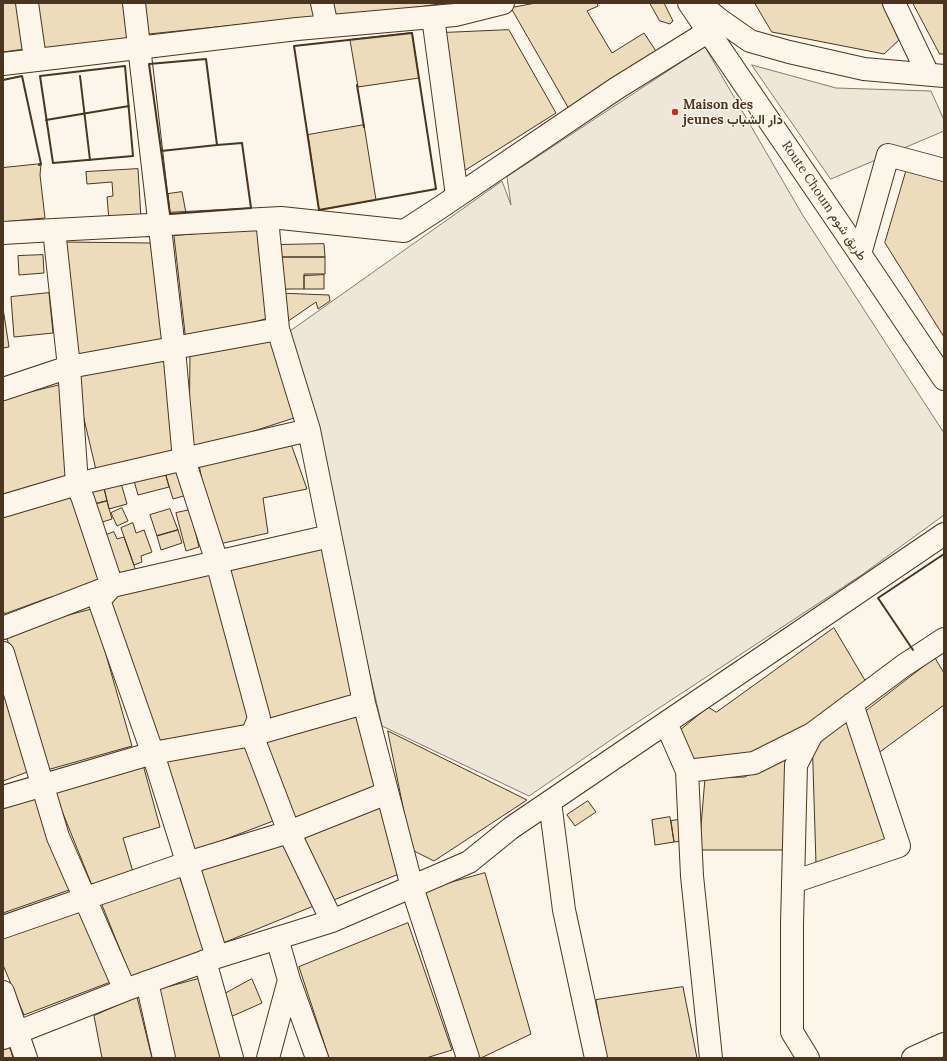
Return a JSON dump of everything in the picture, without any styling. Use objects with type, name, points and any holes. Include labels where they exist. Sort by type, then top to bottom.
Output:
[{"type":"main road","points":[[27,3],[35,59]]},
{"type":"main road","points":[[134,3],[174,349],[184,460],[217,562],[259,718],[252,734],[289,832],[332,921]]},
{"type":"main road","points":[[322,3],[327,26]]},
{"type":"main road","points":[[3,64],[35,59],[327,26],[455,15],[503,3]]},
{"type":"main road","name":"Route Choum طريق شوم","points":[[689,3],[860,254],[941,368]]},
{"type":"main road","points":[[699,3],[750,41],[789,52],[864,69],[936,75]]},
{"type":"main road","points":[[894,3],[936,75]]},
{"type":"main road","points":[[433,17],[457,196]]},
{"type":"main road","points":[[3,232],[281,218],[404,230],[617,88],[709,31]]},
{"type":"main road","points":[[860,254],[888,155],[944,170]]},
{"type":"main road","points":[[267,219],[278,329],[309,430],[364,703],[412,887],[468,1058]]},
{"type":"main road","points":[[54,230],[69,367],[77,484],[112,586]]},
{"type":"main road","points":[[3,389],[69,367],[278,329]]},
{"type":"main road","points":[[3,506],[77,484],[309,430]]},
{"type":"main road","points":[[10,1035],[125,990],[211,959],[332,921],[469,862],[511,828],[944,534]]},
{"type":"main road","points":[[3,628],[112,586],[330,536]]},
{"type":"main road","points":[[112,586],[98,600],[152,753],[187,863],[211,959],[232,1058]]},
{"type":"main road","points":[[687,771],[754,763],[812,734],[903,666],[942,644]]},
{"type":"main road","points":[[3,653],[58,837],[125,990]]},
{"type":"main road","points":[[3,797],[152,753],[252,734],[364,703]]},
{"type":"main road","points":[[793,882],[899,846],[852,704]]},
{"type":"main road","points":[[666,723],[687,771],[692,876],[711,1058]]},
{"type":"main road","points":[[808,1058],[792,1032],[793,882],[796,765],[812,734]]},
{"type":"main road","points":[[3,927],[187,863],[289,832],[387,793]]},
{"type":"main road","points":[[550,802],[564,910],[596,1058]]},
{"type":"main road","points":[[277,938],[289,980],[317,1058]]},
{"type":"main road","points":[[268,1058],[289,980]]},
{"type":"main road","points":[[147,982],[164,1058]]},
{"type":"main road","points":[[3,992],[10,1035],[26,1058]]},
{"type":"main road","points":[[913,1058],[944,1044]]},
{"type":"shaded area","points":[[705,47],[802,214],[944,433],[944,515],[863,574],[621,733],[529,796],[382,726],[290,331],[502,181],[511,205],[507,177]]},
{"type":"shaded area","points":[[752,65],[836,88],[931,91],[944,120],[944,131],[831,179]]},
{"type":"building","points":[[3,3],[18,3],[25,49],[3,52]]},
{"type":"building","points":[[37,3],[125,3],[130,40],[43,51]]},
{"type":"building","points":[[144,3],[317,3],[322,16],[149,34]]},
{"type":"building","points":[[329,3],[447,3],[333,19]]},
{"type":"building","points":[[536,3],[597,3],[598,6],[587,11],[612,53],[644,33],[658,54],[569,109],[511,8]]},
{"type":"building","points":[[650,3],[664,3],[673,21],[670,24],[660,21]]},
{"type":"building","points":[[755,3],[882,3],[899,40],[884,54],[772,32]]},
{"type":"building","points":[[913,3],[944,3],[944,54],[940,54]]},
{"type":"building","points":[[509,30],[556,113],[464,171],[441,33]]},
{"type":"building","points":[[412,33],[419,78],[358,87],[350,40]]},
{"type":"building","points":[[364,125],[376,200],[319,210],[308,135]]},
{"type":"building","points":[[41,164],[40,175],[45,218],[3,222],[3,168]]},
{"type":"building","points":[[908,165],[944,180],[944,337],[885,243]]},
{"type":"building","points":[[138,169],[141,218],[109,220],[107,197],[113,196],[112,182],[87,184],[86,172]]},
{"type":"building","points":[[182,192],[186,213],[170,214],[168,194]]},
{"type":"building","points":[[262,228],[275,316],[186,342],[174,236]]},
{"type":"building","points":[[61,242],[152,243],[166,341],[77,360]]},
{"type":"building","points":[[324,244],[325,257],[278,257],[276,245]]},
{"type":"building","points":[[43,255],[44,273],[19,275],[18,256]]},
{"type":"building","points":[[278,257],[325,257],[325,274],[304,274],[304,289],[278,289]]},
{"type":"building","points":[[324,275],[324,289],[304,289],[304,276]]},
{"type":"building","points":[[49,293],[53,333],[14,337],[11,297]]},
{"type":"building","points":[[278,293],[329,295],[330,301],[318,309],[316,302],[284,324]]},
{"type":"building","points":[[3,308],[9,347],[3,348]]},
{"type":"building","points":[[279,332],[294,418],[189,452],[190,351]]},
{"type":"building","points":[[164,356],[178,449],[96,470],[73,372]]},
{"type":"building","points":[[60,385],[73,480],[3,494],[3,399]]},
{"type":"building","points":[[290,441],[307,489],[263,498],[268,533],[215,545],[199,465]]},
{"type":"building","points":[[164,468],[169,487],[138,495],[133,477]]},
{"type":"building","points":[[179,469],[187,495],[173,499],[165,473]]},
{"type":"building","points":[[121,483],[127,504],[109,509],[104,488]]},
{"type":"building","points":[[104,488],[107,501],[91,505],[88,492]]},
{"type":"building","points":[[74,494],[107,583],[48,598],[4,614],[3,516]]},
{"type":"building","points":[[107,501],[112,519],[96,524],[91,505]]},
{"type":"building","points":[[122,508],[128,521],[117,526],[111,513]]},
{"type":"building","points":[[170,509],[178,530],[157,536],[150,515]]},
{"type":"building","points":[[190,510],[199,547],[186,551],[176,513]]},
{"type":"building","points":[[133,523],[136,533],[144,530],[152,552],[141,556],[142,562],[134,565],[121,528]]},
{"type":"building","points":[[178,530],[182,543],[161,550],[157,536]]},
{"type":"building","points":[[114,532],[117,539],[124,537],[137,574],[116,581],[101,537]]},
{"type":"building","points":[[323,545],[362,696],[266,719],[246,625],[239,626],[228,566]]},
{"type":"building","points":[[211,570],[251,724],[156,742],[108,598]]},
{"type":"building","points":[[93,609],[132,746],[47,770],[5,632]]},
{"type":"building","points":[[834,628],[866,682],[796,733],[753,755],[693,762],[680,730],[708,707],[716,712]]},
{"type":"building","points":[[935,658],[944,673],[944,705],[877,754],[861,715]]},
{"type":"building","points":[[3,680],[30,771],[3,781]]},
{"type":"building","points":[[354,709],[377,789],[294,818],[260,734]]},
{"type":"building","points":[[850,715],[890,838],[816,864],[812,734]]},
{"type":"building","points":[[388,731],[527,800],[434,861],[412,850]]},
{"type":"building","points":[[247,740],[281,818],[192,852],[164,757]]},
{"type":"building","points":[[787,757],[783,850],[699,850],[705,778],[744,777]]},
{"type":"building","points":[[142,761],[160,827],[123,838],[133,872],[93,888],[54,791]]},
{"type":"building","points":[[35,798],[72,889],[3,913],[3,806]]},
{"type":"building","points":[[380,799],[404,872],[326,903],[297,831]]},
{"type":"building","points":[[588,801],[596,812],[575,826],[567,815]]},
{"type":"building","points":[[670,817],[674,842],[655,845],[652,820]]},
{"type":"building","points":[[685,819],[689,840],[674,842],[671,821]]},
{"type":"building","points":[[283,835],[316,905],[223,943],[195,867]]},
{"type":"building","points":[[178,873],[206,949],[131,977],[100,900]]},
{"type":"building","points":[[485,873],[531,1034],[481,1058],[473,1058],[425,890]]},
{"type":"building","points":[[80,908],[113,981],[24,1015],[3,965],[3,933]]},
{"type":"building","points":[[408,923],[452,1050],[426,1058],[329,1058],[299,967]]},
{"type":"building","points":[[202,978],[224,1058],[175,1058],[157,990]]},
{"type":"building","points":[[252,979],[262,1003],[228,1018],[219,997]]},
{"type":"building","points":[[683,987],[697,1058],[606,1058],[596,1000]]},
{"type":"building","points":[[137,997],[152,1058],[102,1058],[94,1016]]},
{"type":"building","points":[[8,1042],[13,1058],[3,1058],[3,1044]]},
{"type":"wall","points":[[412,33],[436,189],[319,210],[294,46],[412,33]]},
{"type":"wall","points":[[206,59],[217,145],[242,143],[251,208],[170,214],[149,64],[206,59]]},
{"type":"wall","points":[[125,66],[133,156],[53,163],[40,76],[125,66]]},
{"type":"wall","points":[[3,80],[22,76],[41,164],[39,165]]},
{"type":"wall","points":[[80,76],[90,160]]},
{"type":"wall","points":[[357,85],[364,127]]},
{"type":"wall","points":[[46,120],[129,106]]},
{"type":"wall","points":[[161,151],[217,145]]},
{"type":"wall","points":[[913,650],[878,598],[944,554]]},
{"type":"place","name":"Maison des jeunes دار الشباب","points":[[675,112]]}]
